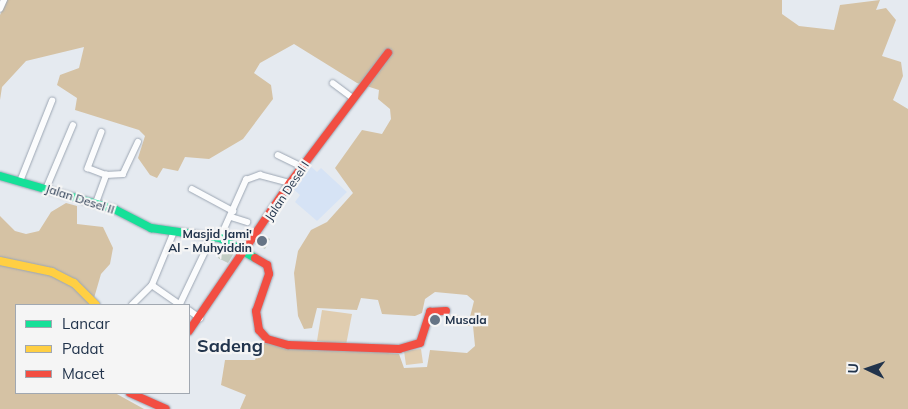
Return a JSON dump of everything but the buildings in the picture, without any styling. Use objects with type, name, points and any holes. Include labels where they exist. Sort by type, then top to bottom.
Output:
[{"type":"street","points":[[0,9],[4,0]]},
{"type":"street","name":"Jalan Desel I","points":[[190,330],[200,318],[290,183],[388,53]]},
{"type":"street","points":[[333,83],[353,98]]},
{"type":"street","points":[[21,179],[52,101]]},
{"type":"street","points":[[46,189],[73,125]]},
{"type":"street","points":[[102,132],[88,168],[106,175],[123,174],[138,142]]},
{"type":"street","points":[[278,155],[303,167]]},
{"type":"street","name":"Jalan Desel II","points":[[1,175],[21,179],[46,189],[96,202],[173,234],[211,239],[220,238]]},
{"type":"street","points":[[96,202],[106,175]]},
{"type":"street","points":[[290,183],[250,177],[239,189],[232,214],[220,238],[244,252],[270,271],[256,311],[259,330],[267,339],[288,345],[333,344],[377,352],[415,346],[424,337],[430,312],[446,311]]},
{"type":"street","points":[[192,189],[247,222]]},
{"type":"street","points":[[133,304],[152,285],[173,234]]},
{"type":"street","points":[[180,304],[211,239]]},
{"type":"street","points":[[0,261],[52,272],[74,283],[95,304]]},
{"type":"street","points":[[152,285],[179,304]]},
{"type":"street","points":[[190,311],[200,318]]},
{"type":"street","points":[[132,394],[166,409]]},
{"type":"shaded area","points":[[7,0],[782,0],[782,14],[799,26],[834,30],[840,5],[880,0],[876,10],[886,8],[896,20],[882,56],[901,62],[903,76],[893,100],[908,109],[908,409],[240,409],[246,395],[221,385],[225,360],[255,360],[261,343],[399,354],[404,368],[427,367],[430,350],[467,353],[475,346],[473,326],[449,326],[446,322],[451,315],[470,317],[474,301],[467,295],[435,292],[425,299],[422,313],[415,316],[382,314],[378,300],[361,298],[357,310],[317,308],[312,328],[304,329],[298,316],[294,273],[298,251],[311,230],[327,222],[353,193],[335,168],[362,130],[382,134],[391,119],[390,109],[378,99],[379,90],[357,83],[294,44],[260,63],[254,73],[271,85],[273,99],[243,139],[209,159],[185,157],[178,171],[163,168],[157,178],[150,175],[138,158],[145,136],[139,130],[75,110],[77,98],[57,85],[60,75],[79,68],[84,47],[26,61],[2,87],[0,100],[0,15]]},
{"type":"shaded area","points":[[308,164],[317,172],[321,168],[347,192],[317,221],[295,202],[300,195],[290,186]]},
{"type":"shaded area","points":[[66,203],[77,206],[77,224],[103,227],[113,248],[110,264],[101,274],[92,304],[15,304],[15,394],[117,394],[144,409],[0,409],[0,216],[15,231],[26,234],[39,231],[51,212]]},
{"type":"shaded area","points":[[322,310],[352,314],[346,345],[317,341]]},
{"type":"shaded area","points":[[421,349],[423,363],[406,365],[404,351]]},
{"type":"traffic: fast","points":[[0,176],[114,209],[151,228],[220,238],[255,258]]},
{"type":"traffic: slow","points":[[0,261],[52,272],[74,283],[95,304]]},
{"type":"traffic: jam","points":[[190,330],[290,183],[388,53]]},
{"type":"traffic: jam","points":[[255,258],[267,265],[269,274],[256,311],[259,330],[267,339],[288,345],[399,349],[420,343],[430,312],[446,311]]},
{"type":"traffic: jam","points":[[132,394],[166,409]]},
{"type":"place","name":"Masjid Jami' Al - Muhyiddin","points":[[262,241]]},
{"type":"place","name":"Musala","points":[[435,320]]},
{"type":"district","name":"Sadeng","points":[[230,346]]}]
